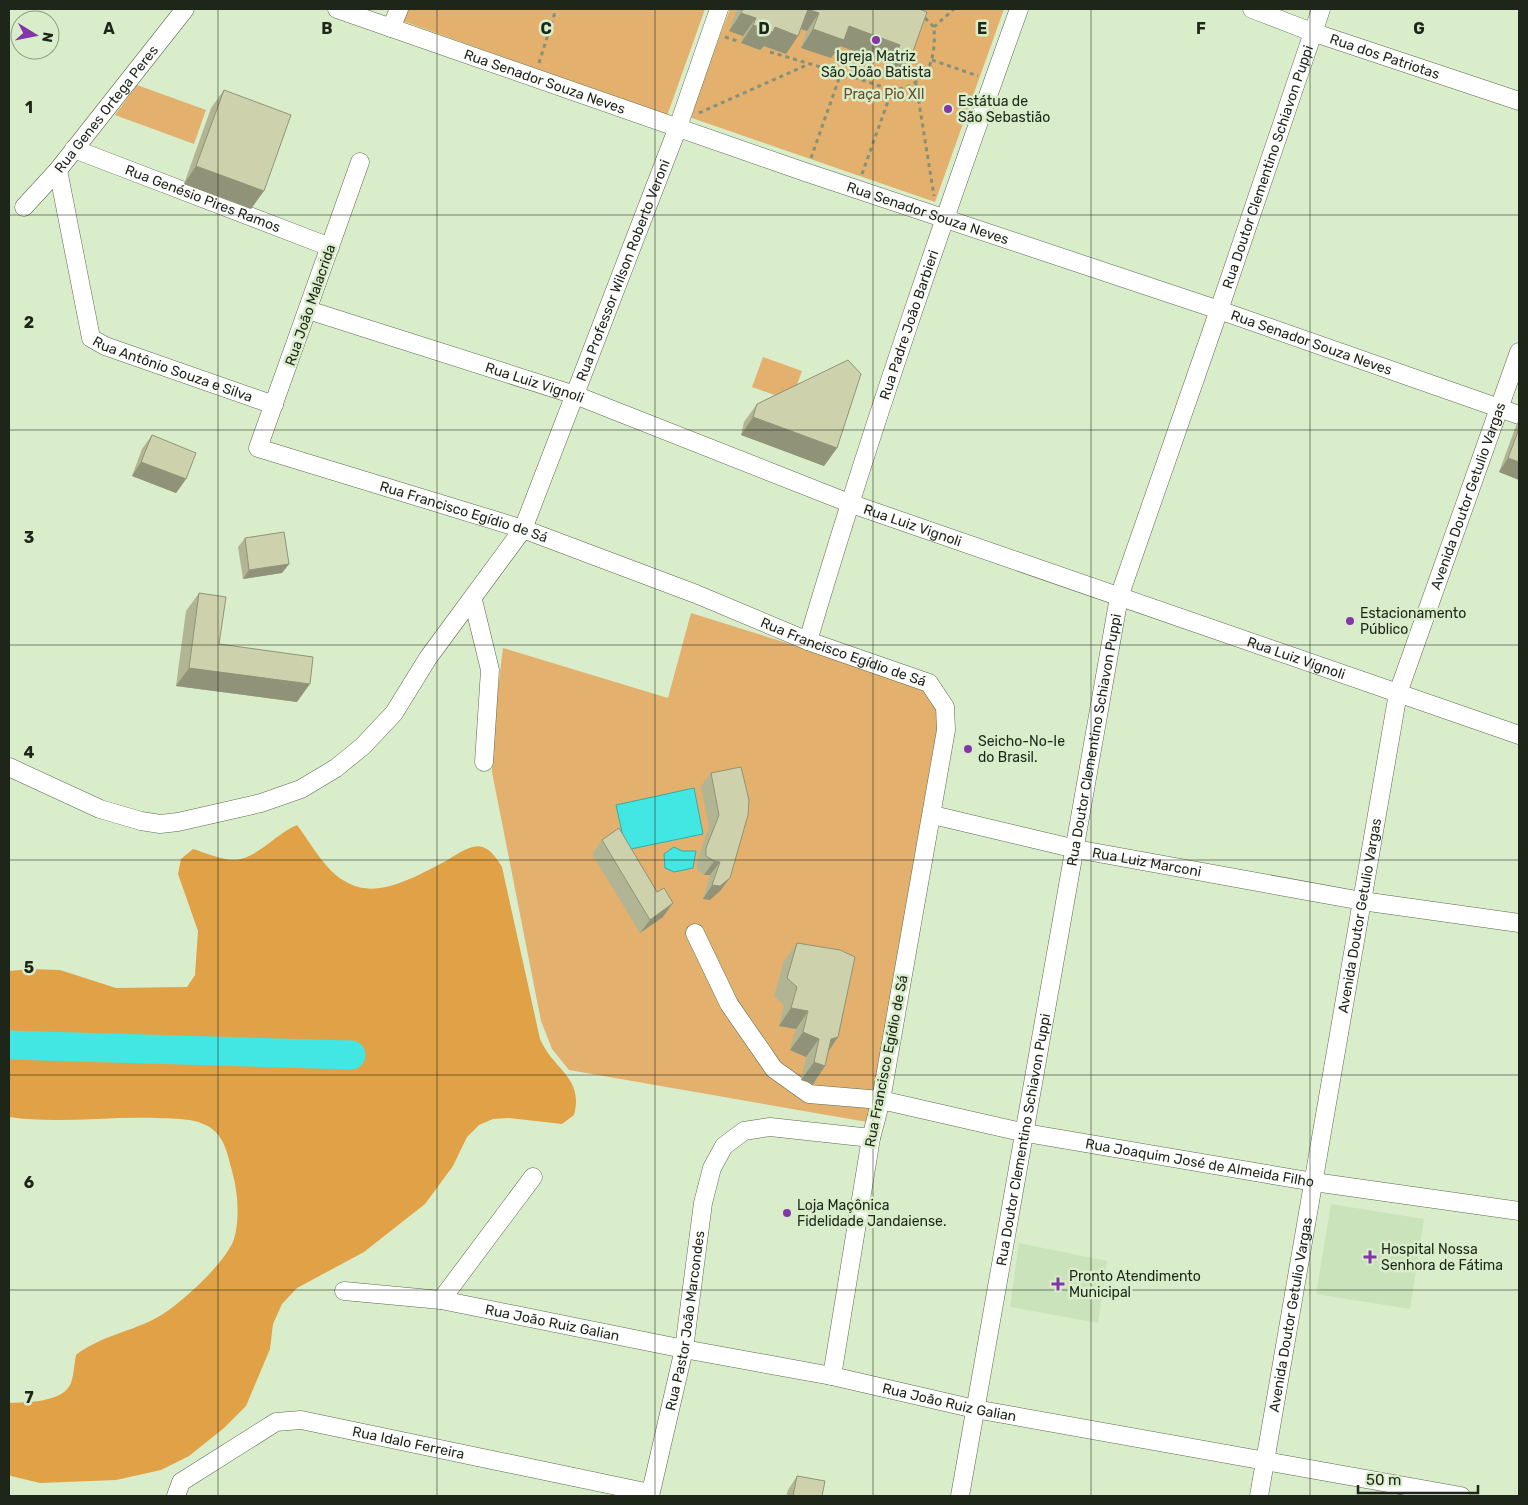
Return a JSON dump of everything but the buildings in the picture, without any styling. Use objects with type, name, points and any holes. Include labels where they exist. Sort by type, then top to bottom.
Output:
[{"type":"street","name":"Rua Genes Ortega Peres","points":[[24,207],[58,170],[185,9]]},
{"type":"street","name":"Rua Senador Souza Neves","points":[[337,9],[678,127],[806,162],[857,179],[944,219],[1219,310],[1519,415]]},
{"type":"street","points":[[391,28],[399,9]]},
{"type":"street","name":"Rua Professor Wilson Roberto Veroni","points":[[9,767],[100,809],[141,821],[160,824],[178,822],[262,802],[301,789],[336,768],[363,746],[394,713],[428,658],[473,600],[523,529],[678,127],[719,9]]},
{"type":"street","name":"Rua Padre João Barbieri","points":[[808,641],[849,503],[944,219],[1018,9]]},
{"type":"street","name":"Rua dos Patriotas","points":[[1252,9],[1312,32],[1519,101]]},
{"type":"street","name":"Rua Doutor Clementino Schiavon Puppi","points":[[960,1496],[1026,1133],[1119,597],[1219,310],[1320,9]]},
{"type":"street","name":"Rua Genésio Pires Ramos","points":[[74,149],[330,247]]},
{"type":"street","name":"Rua João Malacrida","points":[[258,448],[360,162]]},
{"type":"street","name":"Rua Antônio Souza e Silva","points":[[58,170],[91,338],[105,346],[274,405]]},
{"type":"street","name":"Rua Luiz Vignoli","points":[[308,310],[575,395],[849,503],[1519,735]]},
{"type":"street","name":"Avenida Doutor Getulio Vargas","points":[[1259,1496],[1398,693],[1519,352]]},
{"type":"street","name":"Rua Francisco Egídio de Sá","points":[[258,448],[523,529],[696,594],[808,641],[929,683],[945,707],[946,730],[933,815],[881,1100],[871,1138],[832,1376]]},
{"type":"street","points":[[473,600],[490,670],[484,762]]},
{"type":"street","name":"Rua Luiz Marconi","points":[[933,815],[1076,849],[1362,901],[1519,923]]},
{"type":"street","name":"Rua Joaquim José de Almeida Filho","points":[[695,932],[729,1004],[774,1069],[809,1094],[881,1100],[1026,1133],[1314,1182],[1519,1211]]},
{"type":"street","name":"Rua Pastor João Marcondes","points":[[650,1495],[684,1349],[703,1203],[712,1168],[724,1146],[744,1131],[770,1127],[871,1138]]},
{"type":"street","points":[[441,1300],[533,1177]]},
{"type":"street","name":"Rua João Ruiz Galian","points":[[344,1291],[441,1300],[684,1349],[832,1376],[975,1409],[1461,1496]]},
{"type":"street","name":"Rua Idalo Ferreira","points":[[179,1489],[276,1422],[301,1420],[650,1495]]},
{"type":"path","points":[[535,79],[556,9]]},
{"type":"path","points":[[920,13],[921,9]]},
{"type":"path","points":[[934,27],[954,9]]},
{"type":"path","points":[[770,52],[892,90],[916,84],[925,74],[932,60],[935,44],[934,27],[920,13],[914,11]]},
{"type":"path","points":[[932,60],[993,81]]},
{"type":"path","points":[[698,113],[809,64]]},
{"type":"path","points":[[819,161],[806,162],[841,73]]},
{"type":"path","points":[[916,84],[935,202],[926,198]]},
{"type":"path","points":[[871,179],[857,179],[892,90]]},
{"type":"shaded area","points":[[297,825],[333,873],[350,884],[361,888],[384,887],[408,880],[473,847],[480,846],[487,849],[494,856],[502,867],[540,1039],[571,1083],[575,1092],[576,1102],[574,1115],[562,1124],[509,1118],[493,1119],[479,1125],[467,1137],[453,1166],[425,1204],[364,1252],[297,1288],[282,1304],[273,1324],[270,1349],[246,1406],[224,1428],[189,1456],[161,1470],[116,1480],[40,1483],[11,1476],[9,1474],[9,1403],[34,1402],[52,1398],[67,1390],[73,1377],[76,1355],[95,1343],[158,1317],[178,1303],[201,1282],[230,1248],[236,1231],[238,1205],[236,1188],[225,1146],[217,1133],[203,1124],[185,1119],[46,1120],[9,1117],[9,971],[29,969],[60,970],[116,988],[187,987],[195,975],[198,931],[178,874],[181,859],[193,849],[224,859],[243,859],[259,851]]},
{"type":"shaded area","name":"Hospital Nossa Senhora de Fátima","points":[[1331,1204],[1424,1219],[1410,1309],[1316,1294]]},
{"type":"shaded area","name":"Pronto Atendimento Municipal","points":[[1019,1243],[1107,1261],[1098,1323],[1010,1307]]},
{"type":"green space","points":[[392,9],[705,9],[667,116],[389,16]]},
{"type":"green space","name":"Praça Pio XII","points":[[730,9],[1004,9],[935,202],[689,117]]},
{"type":"green space","points":[[137,85],[206,110],[194,144],[115,115]]},
{"type":"green space","points":[[763,357],[802,371],[791,401],[752,387]]},
{"type":"green space","points":[[691,613],[922,685],[939,710],[941,733],[873,1123],[569,1070],[552,1049],[541,1021],[492,772],[493,730],[503,648],[668,698]]},
{"type":"water","points":[[694,788],[703,834],[626,850],[616,805]]},
{"type":"water","points":[[674,847],[682,851],[696,851],[693,868],[674,872],[665,868],[664,854]]},
{"type":"waterway","points":[[9,1045],[351,1055]]},
{"type":"place","name":"Igreja Matriz São João Batista","points":[[876,40]]},
{"type":"place","name":"Estátua de São Sebastião","points":[[948,109]]},
{"type":"place","name":"Estacionamento Público","points":[[1350,621]]},
{"type":"place","name":"Seicho-No-Ie do Brasil.","points":[[968,749]]},
{"type":"place","name":"Loja Maçônica Fidelidade Jandaiense.","points":[[787,1213]]},
{"type":"place","name":"Hospital Nossa Senhora de Fátima","points":[[1370,1257]]},
{"type":"place","name":"Pronto Atendimento Municipal","points":[[1058,1284]]}]
